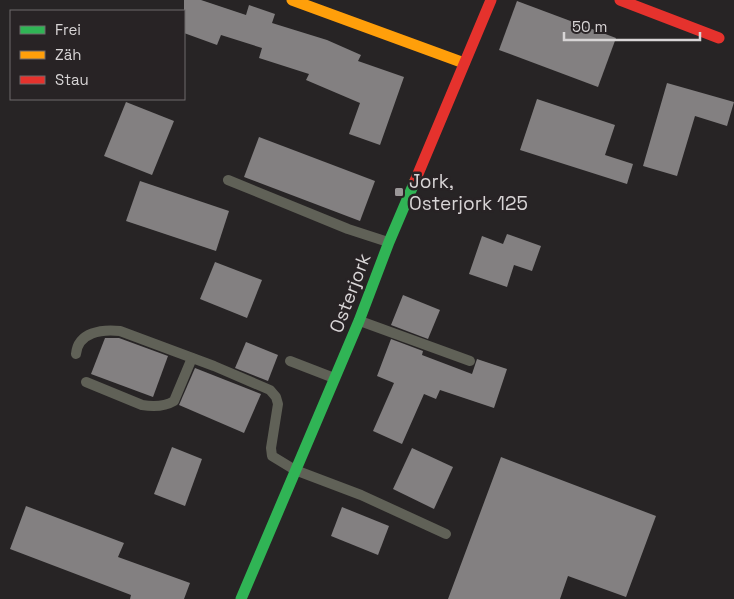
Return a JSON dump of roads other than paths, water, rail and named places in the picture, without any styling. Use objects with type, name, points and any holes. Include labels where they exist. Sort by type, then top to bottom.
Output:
[{"type":"main road","points":[[292,0],[464,63]]},
{"type":"main road","name":"Osterjork","points":[[241,599],[359,321],[389,242],[491,0]]},
{"type":"main road","points":[[620,0],[719,38]]},
{"type":"lane","points":[[228,180],[348,229],[389,242]]},
{"type":"lane","points":[[359,321],[470,361]]},
{"type":"lane","points":[[76,354],[79,343],[84,337],[109,330],[128,334],[270,390],[276,397],[278,404],[271,448],[272,456],[295,470],[361,495],[446,534]]},
{"type":"lane","points":[[86,382],[142,405],[168,405],[174,401],[192,358]]},
{"type":"lane","points":[[290,362],[334,378]]},
{"type":"place","name":"Jork, Osterjork 125","points":[[399,192]]}]
